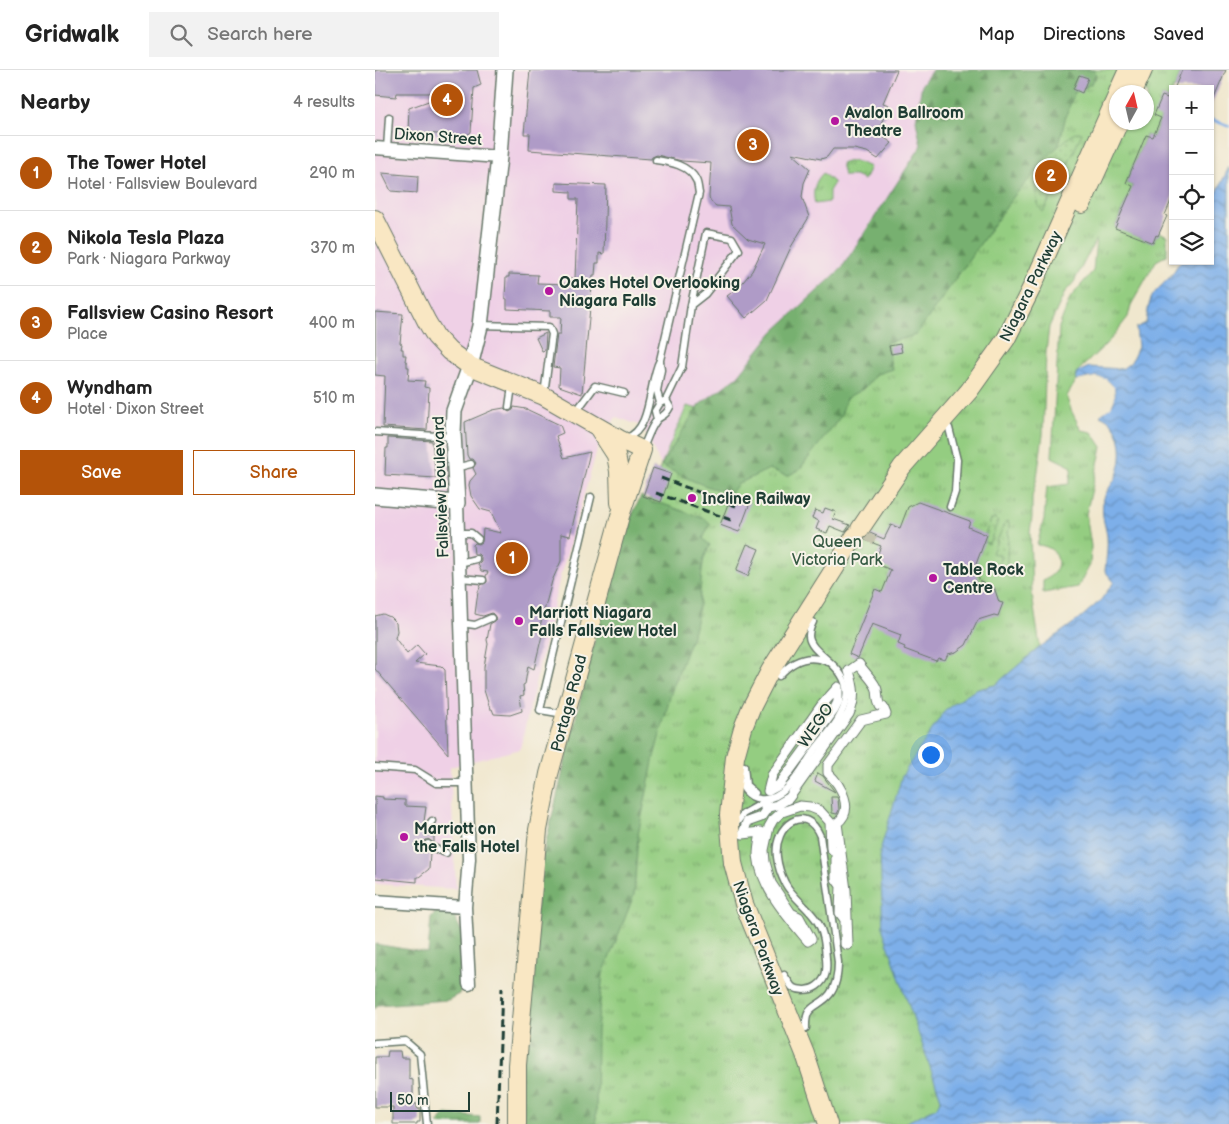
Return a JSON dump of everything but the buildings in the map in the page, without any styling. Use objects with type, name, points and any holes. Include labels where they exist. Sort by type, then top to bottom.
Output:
[{"type":"main road","points":[[1121,85],[1128,70]]},
{"type":"main road","points":[[1136,85],[1143,70]]},
{"type":"main road","name":"Niagara Parkway","points":[[828,1124],[805,1054],[744,904],[733,862],[735,839],[740,818],[742,733],[751,708],[770,671],[803,640],[902,467],[969,391],[1006,339],[1032,287],[1109,114]]},
{"type":"main road","name":"Niagara Parkway","points":[[839,1124],[806,1028],[754,901],[735,839],[729,809],[753,731],[764,703],[779,676],[803,640],[862,534],[910,473],[988,382],[1019,335],[1042,291],[1115,130]]},
{"type":"main road","points":[[375,219],[427,322],[436,337],[449,350],[469,366],[544,396],[619,439],[643,450]]},
{"type":"main road","points":[[599,427],[616,455],[619,471],[620,516]]},
{"type":"main road","name":"Portage Road","points":[[517,1124],[517,1065],[538,830],[549,774],[565,714],[620,516],[643,450]]},
{"type":"street","name":"Fallsview Boulevard","points":[[469,984],[465,907],[469,859],[454,411],[480,324],[499,157],[505,70]]},
{"type":"street","name":"Dixon Street","points":[[381,148],[499,157]]},
{"type":"street","points":[[375,496],[457,503]]},
{"type":"street","points":[[859,664],[877,690],[878,701],[886,714],[861,720],[828,765],[828,773],[842,790],[845,804],[843,817],[837,823],[846,890],[848,945],[845,944],[845,920],[840,913],[841,886],[836,879],[836,854],[831,848],[830,822],[820,811],[810,807],[795,807],[778,814],[769,827],[764,850],[765,862],[771,883],[791,913],[799,917],[811,939],[808,942],[789,918],[765,880],[758,854],[761,832],[743,834],[745,826],[747,822],[761,817],[766,810],[765,808],[777,805],[789,798],[828,744],[849,714],[854,702],[853,684],[849,671],[859,664]]},
{"type":"street","points":[[838,686],[838,702],[833,710],[779,785],[768,791],[772,775],[821,706],[838,686]]},
{"type":"street","points":[[375,901],[465,907]]},
{"type":"lane","points":[[381,148],[389,117]]},
{"type":"lane","points":[[619,439],[629,437],[638,431],[644,423],[655,369],[660,360],[699,192],[696,180],[688,171],[675,163],[655,160]]},
{"type":"lane","points":[[643,450],[657,419],[655,411],[663,402],[682,366],[691,305],[706,233],[732,238],[739,250],[705,294],[691,305]]},
{"type":"lane","points":[[480,324],[549,327],[552,334],[544,396]]},
{"type":"lane","points":[[657,419],[666,416],[670,407],[663,402],[657,391],[661,370],[660,360]]},
{"type":"lane","points":[[509,407],[513,383]]},
{"type":"lane","points":[[574,414],[595,386],[625,393]]},
{"type":"lane","points":[[949,428],[957,460],[955,492],[950,507]]},
{"type":"lane","points":[[375,432],[454,437]]},
{"type":"lane","points":[[455,468],[471,464]]},
{"type":"lane","points":[[565,714],[540,710],[591,497]]},
{"type":"lane","points":[[459,533],[471,533],[478,539]]},
{"type":"lane","points":[[459,563],[476,559]]},
{"type":"lane","points":[[460,578],[483,580]]},
{"type":"lane","points":[[461,623],[475,625],[491,618]]},
{"type":"lane","name":"WEGO","points":[[778,795],[794,779],[834,724],[847,695],[842,675],[831,663],[803,640]]},
{"type":"lane","points":[[779,676],[792,663],[799,660],[815,658],[831,663]]},
{"type":"lane","points":[[375,767],[415,770],[436,783],[466,783]]},
{"type":"lane","points":[[740,772],[747,794],[755,798],[770,799],[778,795]]},
{"type":"lane","points":[[740,772],[751,791],[764,796],[778,795]]},
{"type":"lane","points":[[740,818],[751,808],[778,795]]},
{"type":"lane","points":[[735,839],[752,809],[759,804]]},
{"type":"lane","points":[[783,974],[792,987],[804,990],[814,988],[821,983],[827,969],[825,945],[821,930],[811,913],[791,892],[778,863],[777,842],[780,833],[789,823],[801,820],[814,826],[819,832],[837,962],[834,988],[826,998],[811,1008],[805,1019],[806,1028]]},
{"type":"lane","points":[[428,829],[432,821]]},
{"type":"lane","points":[[428,844],[428,846],[446,853]]},
{"type":"lane","points":[[375,1043],[405,1041],[421,1054],[427,1124]]},
{"type":"shaded area","points":[[375,70],[1000,70],[903,259],[701,410],[687,406],[661,465],[642,426],[616,417],[597,450],[560,577],[520,749],[450,767],[456,889],[375,884]]},
{"type":"green space","points":[[932,70],[1094,70],[1097,76],[1091,84],[1075,92],[1066,115],[1059,145],[1050,160],[1014,196],[916,335],[886,343],[892,369],[877,374],[863,389],[846,398],[841,416],[799,470],[787,476],[769,469],[738,484],[731,493],[695,482],[661,465],[699,405],[738,376],[773,332],[841,269],[921,146],[916,120],[922,84]]},
{"type":"green space","name":"Queen Victoria Park","points":[[1000,70],[1182,70],[1176,85],[1169,85],[1169,99],[1162,96],[1161,118],[1153,137],[1146,135],[1126,183],[1133,186],[1115,227],[1153,243],[1156,235],[1158,236],[1160,232],[1167,236],[1167,255],[1156,261],[1131,305],[1128,317],[1110,340],[1076,373],[1076,381],[1067,396],[1071,410],[1081,430],[1092,432],[1102,447],[1086,514],[1091,546],[1090,565],[1078,587],[1043,593],[1043,580],[1055,571],[1058,565],[1056,554],[1045,546],[1037,545],[1044,519],[1047,487],[1069,484],[1072,467],[1052,457],[1059,327],[1070,298],[1093,271],[1096,239],[1074,282],[1065,292],[1049,327],[1046,352],[1043,435],[1032,497],[1030,532],[1032,595],[1040,647],[995,685],[975,690],[937,1087],[941,1099],[937,1107],[903,1124],[530,1124],[589,678],[661,465],[687,406],[702,410],[903,259]]},
{"type":"green space","points":[[1078,132],[1082,133],[1061,180],[1043,212],[1038,203],[1036,190],[1040,166],[1057,147]]},
{"type":"green space","points":[[851,161],[870,167],[864,180],[855,176],[844,176],[841,163]]},
{"type":"green space","points":[[823,173],[834,183],[829,191],[829,202],[815,204],[815,187]]},
{"type":"green space","points":[[641,496],[653,503],[663,504],[705,519],[710,523],[703,539],[710,545],[704,558],[695,627],[671,693],[654,757],[638,835],[634,895],[603,974],[597,1030],[596,1124],[519,1124],[521,1035],[536,957],[535,918],[542,858],[617,547]]},
{"type":"green space","points":[[995,518],[998,521],[989,544],[984,542],[987,535],[985,534],[991,520]]},
{"type":"green space","points":[[1008,521],[1006,576],[999,573],[1000,555],[992,553],[1005,522]]},
{"type":"green space","points":[[440,909],[453,914],[467,942],[463,984],[459,994],[448,1000],[378,1005],[375,1009],[375,944],[428,953],[431,917]]},
{"type":"green space","points":[[446,1114],[480,1117],[480,1124],[437,1124]]},
{"type":"water","points":[[1229,167],[1229,1124],[903,1124],[937,1107],[941,1099],[883,930],[880,851],[902,776],[945,710],[975,690],[995,685],[1040,647],[1078,620],[1100,601],[1114,582],[1105,571],[1107,536],[1103,516],[1103,502],[1120,467],[1121,450],[1118,433],[1108,419],[1100,415],[1112,405],[1115,395],[1110,382],[1094,377],[1076,381],[1076,373],[1089,367],[1122,369],[1131,362],[1138,347],[1136,328],[1146,323],[1150,301],[1154,293],[1171,276],[1178,265],[1214,265],[1214,199]]},
{"type":"pier","points":[[1095,377],[1106,379],[1114,387],[1115,398],[1111,407],[1100,415],[1098,415],[1109,406],[1113,398],[1112,388],[1105,381],[1095,379],[1075,383],[1076,381]]},
{"type":"waterway","points":[[1214,120],[1229,126]]},
{"type":"tunnel","points":[[865,540],[869,533]]},
{"type":"railway","points":[[661,478],[736,506]]},
{"type":"railway","points":[[656,493],[731,520]]},
{"type":"railway","points":[[497,1124],[502,988]]},
{"type":"place","name":"Wyndham","points":[[447,100]]},
{"type":"place","name":"Avalon Ballroom Theatre","points":[[835,121]]},
{"type":"place","name":"Fallsview Casino Resort","points":[[753,145]]},
{"type":"place","name":"Nikola Tesla Plaza","points":[[1051,176]]},
{"type":"place","name":"Oakes Hotel Overlooking Niagara Falls","points":[[549,291]]},
{"type":"place","name":"Incline Railway","points":[[692,498]]},
{"type":"place","name":"The Tower Hotel","points":[[512,558]]},
{"type":"place","name":"Table Rock Centre","points":[[933,578]]},
{"type":"place","name":"Marriott Niagara Falls Fallsview Hotel","points":[[519,621]]},
{"type":"place","name":"Marriott on the Falls Hotel","points":[[404,837]]}]
